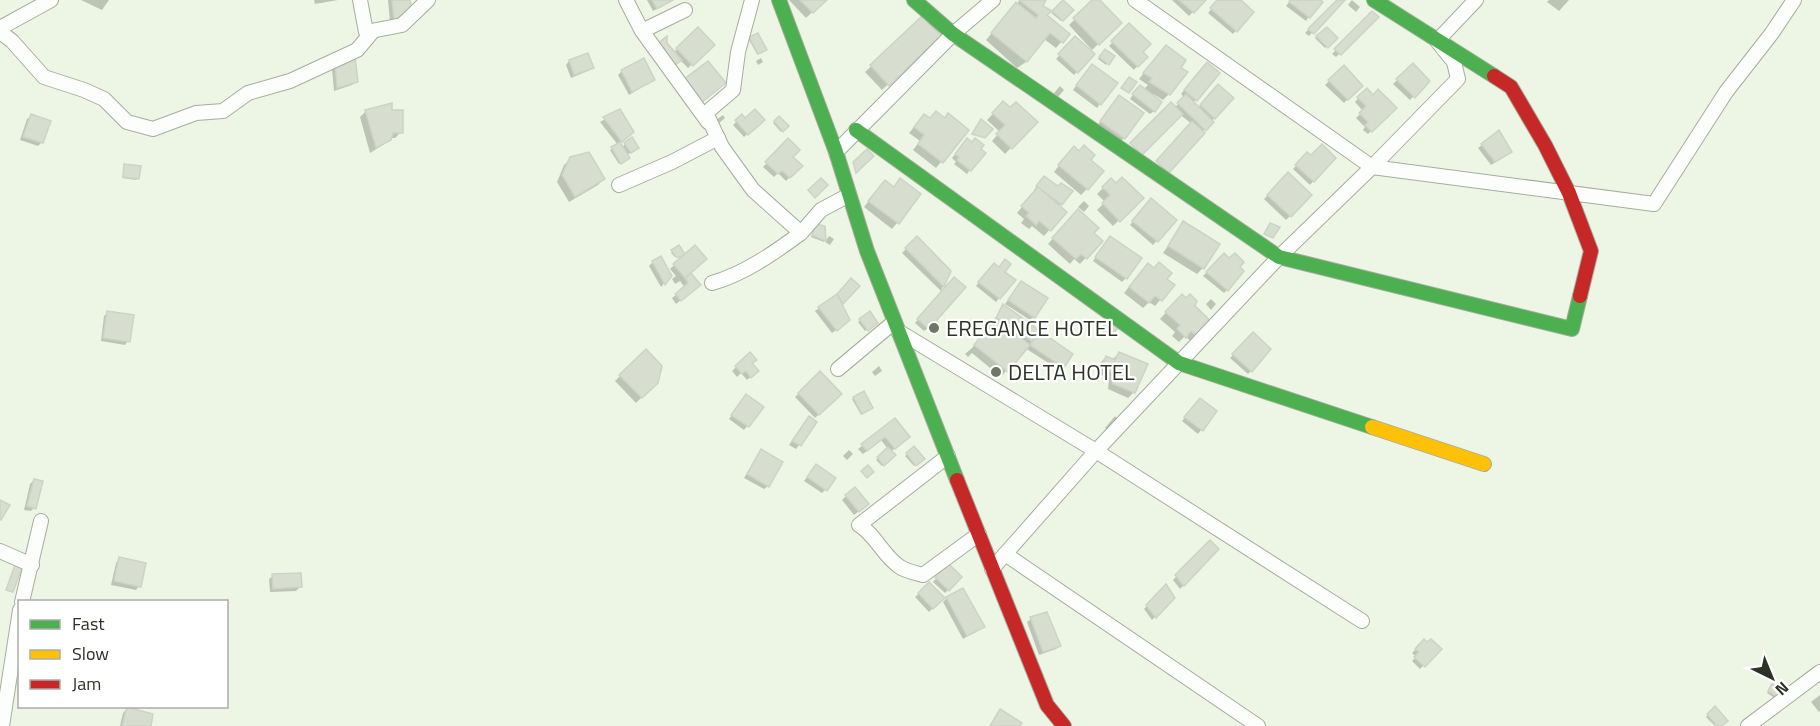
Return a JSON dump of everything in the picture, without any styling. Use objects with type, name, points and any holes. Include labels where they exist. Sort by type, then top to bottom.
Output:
[{"type":"street","points":[[51,0],[0,30],[44,77],[104,99],[127,122],[153,129],[196,114],[223,111],[248,93],[290,81],[357,50],[373,31]]},
{"type":"street","points":[[360,0],[366,32],[402,26],[428,0]]},
{"type":"street","points":[[626,0],[642,31],[753,190],[801,233]]},
{"type":"street","points":[[716,134],[706,113],[733,90],[738,52],[752,0]]},
{"type":"street","points":[[779,0],[836,152],[867,250],[895,326],[1047,705],[1064,726]]},
{"type":"street","points":[[914,0],[953,34],[1279,257],[1572,329],[1591,251],[1569,193],[1511,87],[1374,0]]},
{"type":"street","points":[[836,152],[953,34],[993,0]]},
{"type":"street","points":[[1135,0],[1372,167],[1654,204],[1726,92],[1772,33],[1794,0]]},
{"type":"street","points":[[1437,40],[1476,0]]},
{"type":"street","points":[[642,31],[685,10]]},
{"type":"street","points":[[992,569],[1096,451],[1279,257],[1458,79],[1454,62],[1437,40]]},
{"type":"street","points":[[856,130],[1179,363],[1484,464]]},
{"type":"street","points":[[619,185],[672,162],[716,134]]},
{"type":"street","points":[[712,283],[770,256],[801,233],[821,210],[849,195]]},
{"type":"street","points":[[838,369],[895,326]]},
{"type":"street","points":[[895,326],[1362,621]]},
{"type":"street","points":[[948,456],[859,525],[869,531],[882,549],[900,567],[923,575],[979,534]]},
{"type":"street","points":[[23,600],[41,521]]},
{"type":"street","points":[[0,551],[32,565]]},
{"type":"street","points":[[1005,554],[1258,726]]},
{"type":"street","points":[[2,726],[18,621]]},
{"type":"street","points":[[1748,726],[1820,672]]},
{"type":"building","points":[[392,0],[410,0],[413,15],[394,20]]},
{"type":"building","points":[[652,0],[673,0],[657,9]]},
{"type":"building","points":[[800,0],[827,0],[813,13]]},
{"type":"building","points":[[1019,0],[1046,0],[1043,6],[1052,11],[1047,15],[1070,34],[1063,43],[1050,33],[1027,62],[991,33],[1016,2],[1036,18],[1038,15]]},
{"type":"building","points":[[1063,0],[1074,10],[1063,21],[1052,11]]},
{"type":"building","points":[[1092,0],[1100,0],[1122,23],[1099,45],[1073,18]]},
{"type":"building","points":[[1179,0],[1206,0],[1194,13]]},
{"type":"building","points":[[1217,0],[1241,0],[1254,12],[1237,32],[1210,8]]},
{"type":"building","points":[[1290,0],[1321,0],[1323,2],[1310,18],[1289,2]]},
{"type":"building","points":[[1337,0],[1345,0],[1314,34],[1308,29]]},
{"type":"building","points":[[1372,11],[1379,17],[1341,55],[1334,49]]},
{"type":"building","points":[[922,16],[941,36],[889,86],[870,65]]},
{"type":"building","points":[[1129,23],[1151,44],[1143,52],[1148,57],[1138,67],[1111,41]]},
{"type":"building","points":[[698,27],[715,45],[693,66],[676,48]]},
{"type":"building","points":[[1327,27],[1338,38],[1328,48],[1316,36]]},
{"type":"building","points":[[758,33],[767,50],[758,54],[749,37]]},
{"type":"building","points":[[667,36],[667,43],[682,60],[675,65],[657,44]]},
{"type":"building","points":[[1075,36],[1095,54],[1078,73],[1058,54]]},
{"type":"building","points":[[1166,45],[1186,60],[1181,68],[1188,72],[1170,95],[1149,82],[1152,78],[1143,73]]},
{"type":"building","points":[[1105,49],[1115,56],[1109,65],[1099,57]]},
{"type":"building","points":[[588,53],[594,68],[574,75],[569,60]]},
{"type":"building","points":[[355,57],[358,82],[337,88],[335,64]]},
{"type":"building","points":[[644,58],[655,80],[632,92],[621,70]]},
{"type":"building","points":[[708,61],[726,83],[701,103],[683,80]]},
{"type":"building","points":[[1207,62],[1220,73],[1197,101],[1184,90]]},
{"type":"building","points":[[1413,63],[1430,81],[1415,98],[1396,79]]},
{"type":"building","points":[[1092,64],[1118,83],[1101,105],[1076,85]]},
{"type":"building","points":[[1344,65],[1363,86],[1348,100],[1328,80]]},
{"type":"building","points":[[1129,77],[1137,82],[1129,93],[1121,88]]},
{"type":"building","points":[[1218,84],[1234,98],[1215,119],[1200,105]]},
{"type":"building","points":[[1140,85],[1162,102],[1155,112],[1132,94]]},
{"type":"building","points":[[1367,88],[1373,95],[1378,89],[1397,108],[1372,132],[1365,125],[1368,122],[1359,113],[1366,106],[1357,97]]},
{"type":"building","points":[[1186,94],[1214,122],[1206,131],[1177,103]]},
{"type":"building","points":[[1119,95],[1144,113],[1125,139],[1100,121]]},
{"type":"building","points":[[1003,101],[1010,107],[1016,102],[1038,122],[1012,149],[996,134],[1005,125],[992,113]]},
{"type":"building","points":[[1171,102],[1183,114],[1142,155],[1130,143]]},
{"type":"building","points":[[392,103],[392,110],[403,110],[403,133],[393,133],[391,140],[376,148],[365,110]]},
{"type":"building","points":[[620,109],[634,132],[622,142],[603,117]]},
{"type":"building","points":[[755,109],[765,120],[748,135],[735,120],[742,114],[745,118]]},
{"type":"building","points":[[936,111],[945,118],[948,113],[969,130],[943,163],[918,144],[924,135],[914,127],[924,114],[930,118]]},
{"type":"building","points":[[31,114],[51,121],[43,143],[23,137]]},
{"type":"building","points":[[779,116],[789,126],[783,132],[774,121]]},
{"type":"building","points":[[981,119],[993,129],[985,138],[972,134]]},
{"type":"building","points":[[1192,121],[1205,133],[1169,173],[1156,161]]},
{"type":"building","points":[[1499,130],[1512,152],[1495,162],[1481,144]]},
{"type":"building","points":[[632,137],[639,148],[631,153],[624,143]]},
{"type":"building","points":[[788,138],[800,150],[793,157],[803,166],[790,178],[782,171],[778,174],[765,162]]},
{"type":"building","points":[[967,138],[972,142],[975,138],[984,145],[981,149],[986,153],[971,171],[957,160],[959,157],[955,154]]},
{"type":"building","points":[[620,142],[630,158],[621,164],[611,147]]},
{"type":"building","points":[[1322,144],[1336,158],[1314,182],[1295,165],[1307,152],[1311,155]]},
{"type":"building","points":[[1084,145],[1095,155],[1091,160],[1104,171],[1088,190],[1058,165],[1074,146],[1079,151]]},
{"type":"building","points":[[867,149],[874,156],[856,173],[853,162]]},
{"type":"building","points":[[589,152],[605,179],[575,197],[562,175],[570,157]]},
{"type":"building","points":[[124,164],[141,166],[139,179],[123,177]]},
{"type":"building","points":[[1288,172],[1312,195],[1291,217],[1267,195]]},
{"type":"building","points":[[1044,176],[1058,186],[1061,183],[1073,191],[1062,205],[1036,186]]},
{"type":"building","points":[[1122,177],[1144,198],[1120,222],[1102,203],[1110,195],[1102,187],[1111,178],[1116,183]]},
{"type":"building","points":[[821,178],[828,185],[815,198],[808,190]]},
{"type":"building","points":[[900,178],[921,194],[899,224],[868,201],[885,180],[894,187]]},
{"type":"building","points":[[1038,187],[1067,212],[1051,231],[1039,221],[1036,225],[1026,216],[1029,213],[1021,206]]},
{"type":"building","points":[[1151,198],[1177,220],[1158,242],[1132,221]]},
{"type":"building","points":[[1078,209],[1099,228],[1094,233],[1103,241],[1087,259],[1081,254],[1076,259],[1052,238]]},
{"type":"building","points":[[1183,221],[1220,244],[1204,269],[1168,246]]},
{"type":"building","points":[[1270,223],[1280,227],[1273,238],[1264,234]]},
{"type":"building","points":[[816,224],[825,226],[826,241],[812,235]]},
{"type":"building","points":[[917,236],[951,271],[944,287],[905,248]]},
{"type":"building","points":[[1110,236],[1142,258],[1127,279],[1095,257]]},
{"type":"building","points":[[679,245],[685,254],[676,257],[671,250]]},
{"type":"building","points":[[695,245],[707,259],[685,278],[673,264]]},
{"type":"building","points":[[1224,253],[1229,258],[1235,253],[1244,262],[1240,267],[1244,271],[1228,291],[1206,272]]},
{"type":"building","points":[[661,256],[672,276],[665,285],[652,261]]},
{"type":"building","points":[[1005,259],[1011,264],[1005,272],[1016,280],[1000,299],[978,282],[994,263],[999,267]]},
{"type":"building","points":[[1159,262],[1172,273],[1167,279],[1175,285],[1162,301],[1155,296],[1149,303],[1129,287],[1148,263],[1154,268]]},
{"type":"building","points":[[691,273],[701,285],[681,301],[675,294],[688,283],[685,278]]},
{"type":"building","points":[[954,277],[966,287],[929,329],[917,319]]},
{"type":"building","points":[[851,278],[860,286],[843,304],[837,294]]},
{"type":"building","points":[[1021,281],[1048,298],[1035,318],[1008,300]]},
{"type":"building","points":[[837,294],[850,320],[837,331],[818,307]]},
{"type":"building","points":[[1182,294],[1186,298],[1190,294],[1197,301],[1195,306],[1212,322],[1198,337],[1191,331],[1186,338],[1177,329],[1180,325],[1165,312]]},
{"type":"building","points":[[1003,304],[1040,331],[1032,341],[996,318]]},
{"type":"building","points":[[107,311],[134,315],[130,342],[103,338]]},
{"type":"building","points":[[870,311],[878,323],[868,331],[859,319]]},
{"type":"building","points":[[996,318],[1030,345],[1008,372],[974,345]]},
{"type":"building","points":[[1109,320],[1118,328],[1109,337],[1101,329]]},
{"type":"building","points":[[1040,331],[1073,354],[1064,368],[1030,345]]},
{"type":"building","points":[[1253,332],[1271,349],[1252,372],[1232,354]]},
{"type":"building","points":[[646,349],[662,366],[658,383],[642,398],[619,375]]},
{"type":"building","points":[[750,352],[757,360],[752,363],[759,371],[751,378],[746,371],[742,374],[735,366]]},
{"type":"building","points":[[1119,352],[1148,364],[1135,393],[1113,384],[1114,373],[1101,367],[1106,356],[1115,360]]},
{"type":"building","points":[[820,371],[842,394],[819,415],[798,393]]},
{"type":"building","points":[[864,391],[873,408],[862,414],[853,397]]},
{"type":"building","points":[[746,394],[764,407],[749,427],[731,415]]},
{"type":"building","points":[[1200,398],[1217,411],[1203,431],[1184,417]]},
{"type":"building","points":[[809,416],[817,422],[801,446],[792,441]]},
{"type":"building","points":[[895,418],[910,437],[895,449],[885,437],[867,451],[861,444]]},
{"type":"building","points":[[914,446],[925,459],[916,466],[906,453]]},
{"type":"building","points":[[888,447],[896,455],[884,466],[877,457]]},
{"type":"building","points":[[761,449],[783,462],[769,487],[747,474]]},
{"type":"building","points":[[816,464],[836,478],[827,491],[807,477]]},
{"type":"building","points":[[868,465],[874,472],[867,478],[861,471]]},
{"type":"building","points":[[34,479],[43,481],[36,509],[27,506]]},
{"type":"building","points":[[855,487],[869,504],[859,512],[845,495]]},
{"type":"building","points":[[0,500],[10,505],[1,520],[0,519]]},
{"type":"building","points":[[1210,540],[1219,549],[1184,586],[1175,575]]},
{"type":"building","points":[[119,557],[146,563],[141,587],[114,581]]},
{"type":"building","points":[[16,562],[23,565],[13,592],[6,590]]},
{"type":"building","points":[[948,563],[962,577],[949,591],[935,577]]},
{"type":"building","points":[[301,573],[302,587],[273,589],[272,574]]},
{"type":"building","points":[[929,582],[945,598],[933,609],[918,593]]},
{"type":"building","points":[[1166,584],[1175,598],[1156,618],[1146,605]]},
{"type":"building","points":[[963,588],[985,627],[967,636],[946,597]]},
{"type":"building","points":[[1047,612],[1061,646],[1043,652],[1030,617]]},
{"type":"building","points":[[1424,639],[1427,642],[1431,639],[1442,649],[1425,667],[1414,657],[1419,652],[1415,649]]},
{"type":"building","points":[[1772,684],[1785,691],[1781,699],[1768,691]]},
{"type":"building","points":[[1715,706],[1728,721],[1722,726],[1717,726],[1707,714]]},
{"type":"building","points":[[127,708],[153,714],[151,726],[122,726]]},
{"type":"building","points":[[1000,709],[1022,723],[1020,726],[990,726]]},
{"type":"traffic: fast","points":[[779,0],[836,152],[867,251],[957,480]]},
{"type":"traffic: fast","points":[[914,0],[953,34],[1279,257],[1572,329],[1580,296]]},
{"type":"traffic: fast","points":[[1374,0],[1494,76]]},
{"type":"traffic: fast","points":[[856,130],[1179,363],[1372,427]]},
{"type":"traffic: slow","points":[[1372,427],[1484,464]]},
{"type":"traffic: jam","points":[[1494,76],[1511,87],[1545,145],[1569,193],[1591,251],[1580,296]]},
{"type":"traffic: jam","points":[[957,480],[1047,705],[1064,726]]},
{"type":"place","name":"EREGANCE HOTEL","points":[[934,328]]},
{"type":"place","name":"DELTA HOTEL","points":[[996,372]]}]
